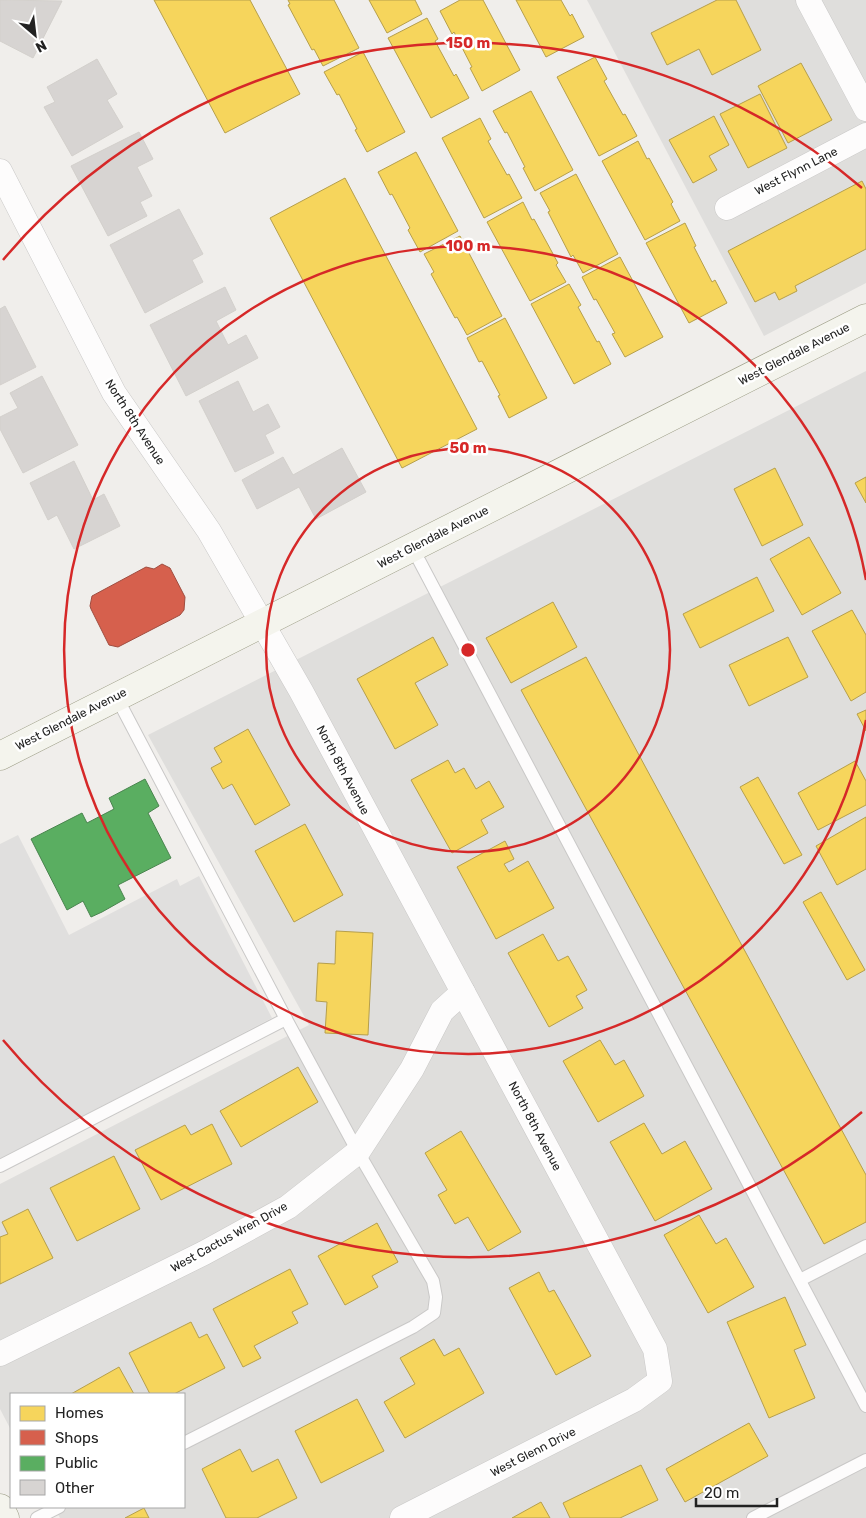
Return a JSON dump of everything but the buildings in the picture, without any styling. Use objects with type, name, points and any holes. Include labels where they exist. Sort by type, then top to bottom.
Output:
[{"type":"main road","name":"West Glendale Avenue","points":[[0,756],[866,318]]},
{"type":"main road","points":[[0,1508],[5,1518]]},
{"type":"street","points":[[808,0],[866,109]]},
{"type":"street","name":"West Flynn Lane","points":[[726,208],[866,135]]},
{"type":"street","name":"North 8th Avenue","points":[[0,171],[114,393],[209,532],[301,691],[655,1349],[660,1381]]},
{"type":"street","name":"West Cactus Wren Drive","points":[[0,1354],[204,1253],[288,1207],[358,1152],[412,1069],[442,1011],[462,992]]},
{"type":"street","name":"West Glenn Drive","points":[[402,1518],[634,1400],[660,1381]]},
{"type":"lane","points":[[412,547],[866,1406]]},
{"type":"lane","points":[[116,696],[286,1020],[358,1152],[433,1281],[436,1297],[434,1313],[413,1326],[185,1442]]},
{"type":"lane","points":[[0,1166],[286,1020]]},
{"type":"lane","points":[[800,1280],[866,1246]]},
{"type":"lane","points":[[753,1518],[866,1460]]},
{"type":"lane","points":[[36,1518],[57,1508]]},
{"type":"shaded area","points":[[587,0],[866,0],[866,283],[764,336]]},
{"type":"shaded area","points":[[866,371],[866,1518],[60,1518],[55,1508],[185,1508],[185,1393],[10,1393],[10,1428],[0,1409],[0,1184],[309,1025],[148,735]]},
{"type":"shaded area","points":[[18,835],[69,935],[177,879],[180,886],[199,876],[272,1018],[0,1159],[0,844]]}]
